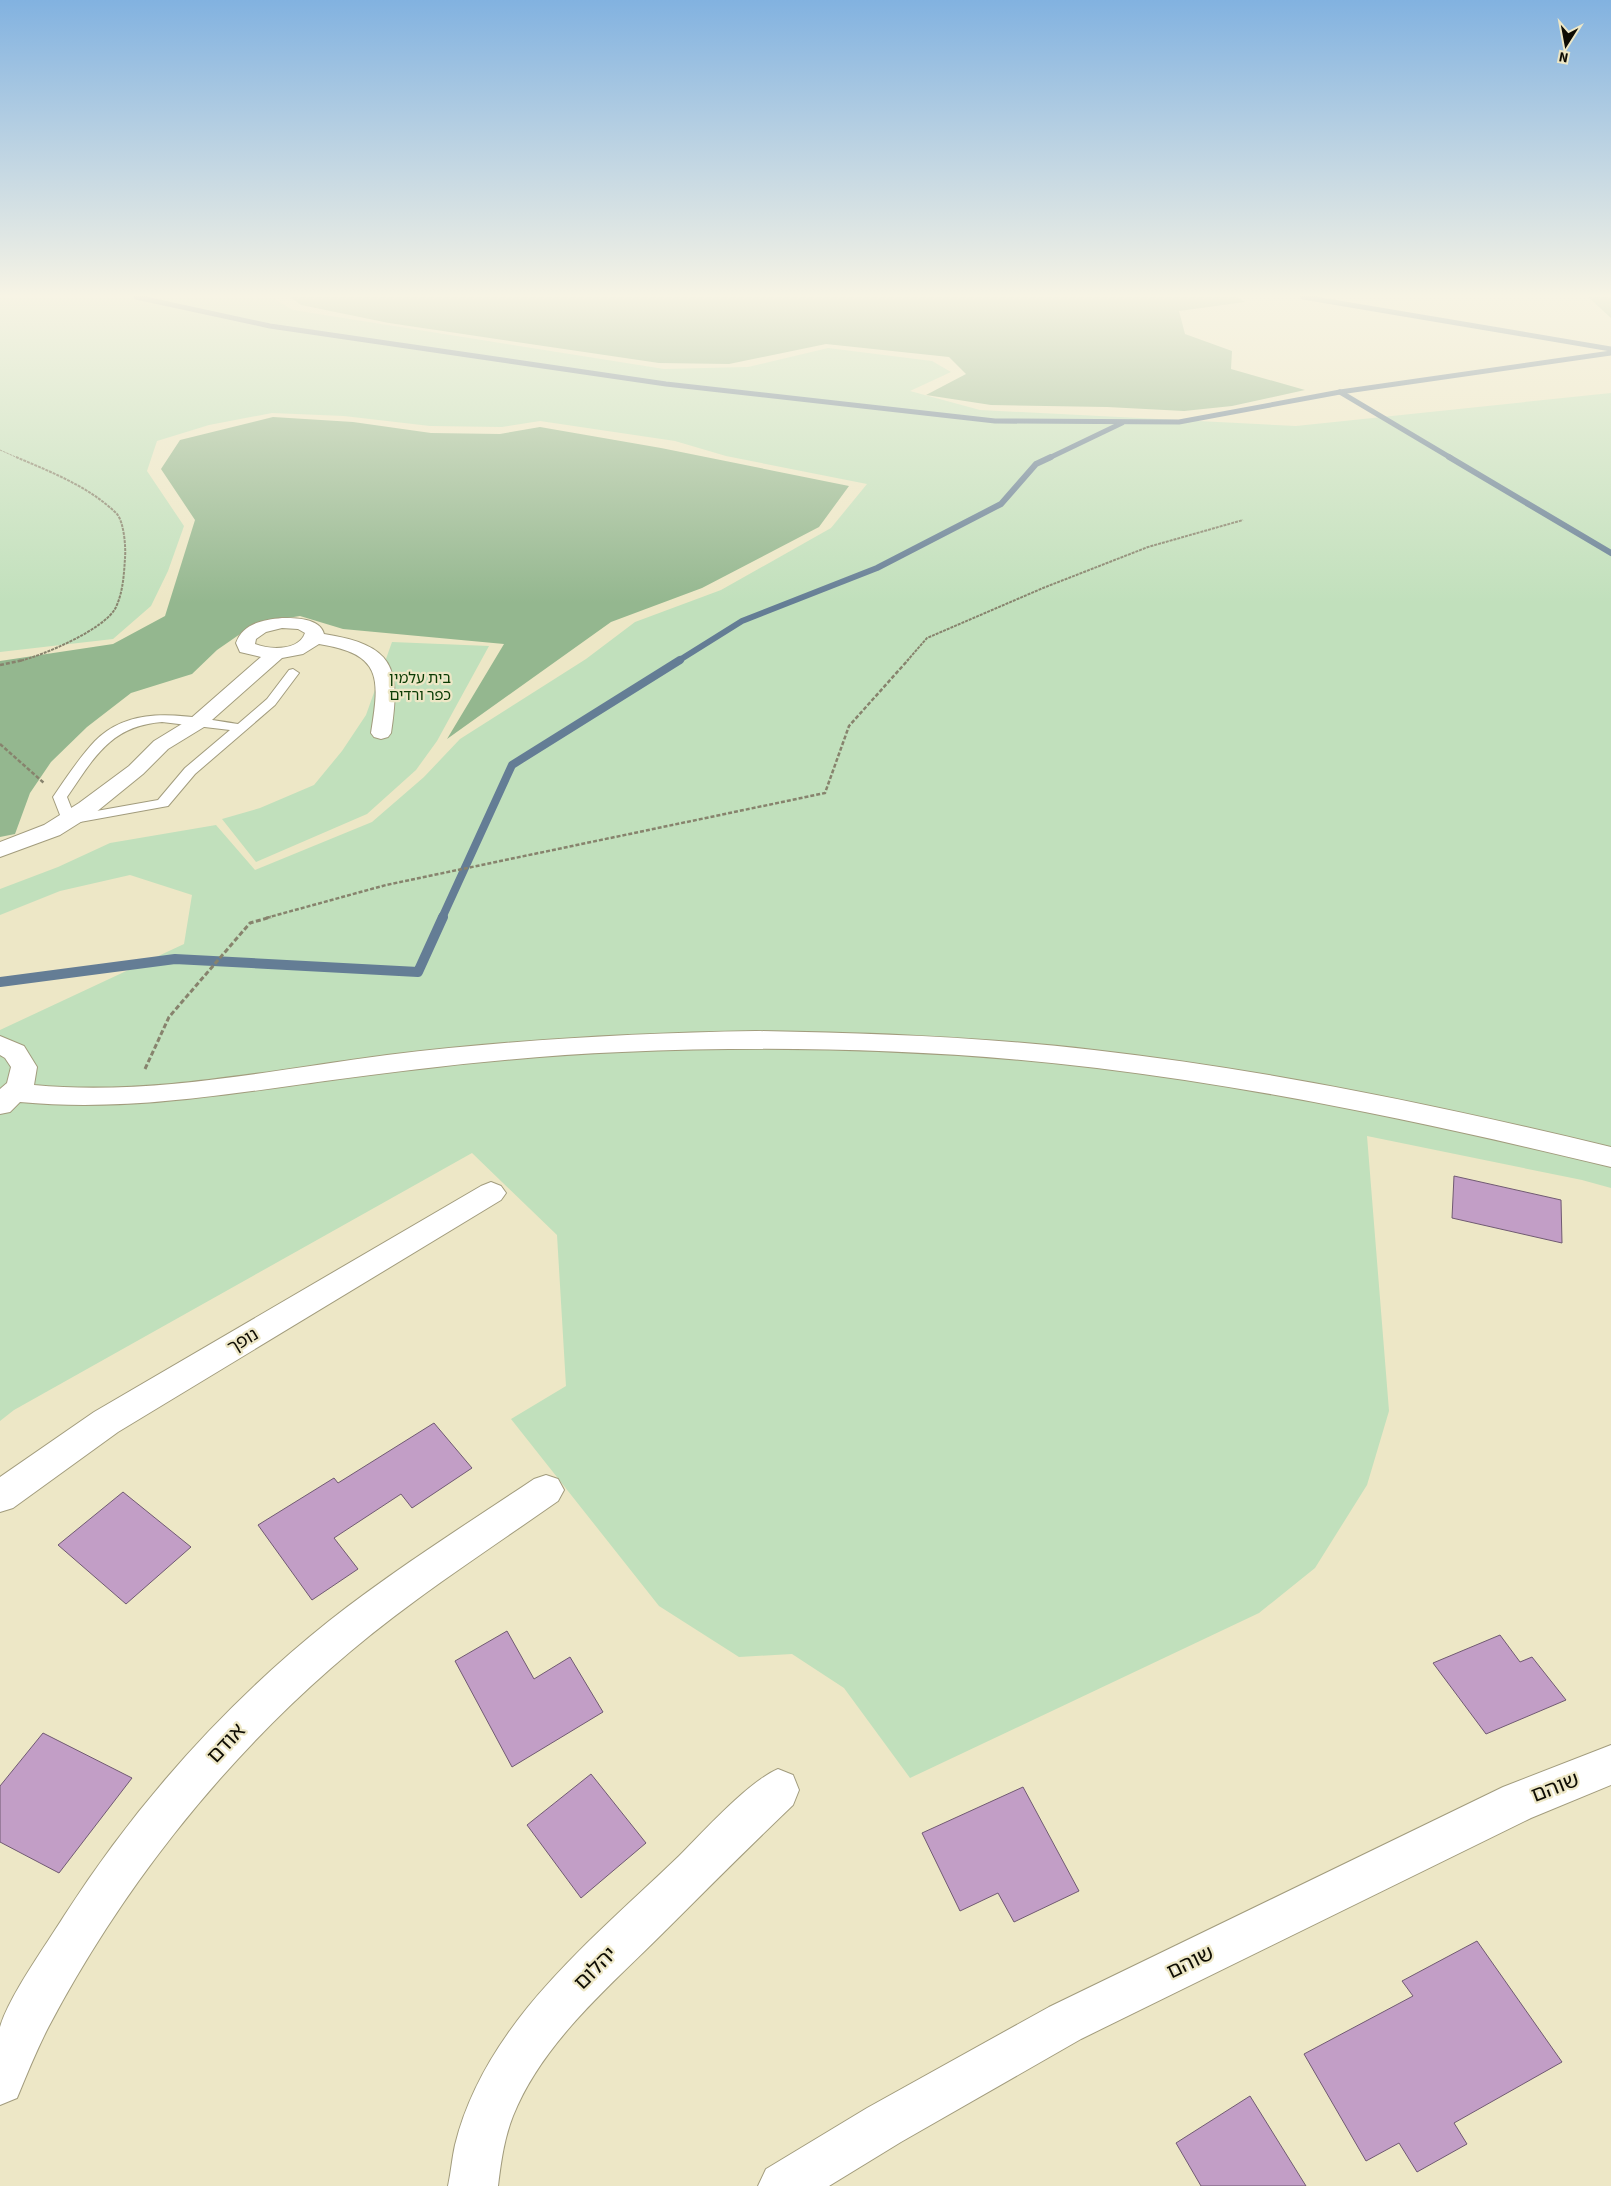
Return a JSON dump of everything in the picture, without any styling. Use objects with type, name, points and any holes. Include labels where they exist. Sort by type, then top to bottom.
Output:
[{"type":"street","points":[[315,638],[315,632],[311,628],[294,623],[260,628],[246,638],[245,643],[248,648],[254,651],[276,654],[301,648],[315,638],[348,643],[365,650],[376,660],[386,686],[382,733]]},
{"type":"street","points":[[0,850],[34,839],[70,820],[136,770],[161,745],[196,723],[276,654]]},
{"type":"street","points":[[7,1099],[132,1097],[204,1090],[408,1061],[552,1047],[691,1041],[835,1041],[959,1047],[1092,1059],[1229,1077],[1380,1104],[1519,1134],[1611,1157]]},
{"type":"street","points":[[0,1046],[15,1052],[24,1067],[23,1079],[7,1099]]},
{"type":"street","name":"נופך","points":[[0,1497],[106,1422],[491,1193]]},
{"type":"street","name":"אודם","points":[[0,2081],[32,2012],[96,1904],[164,1811],[238,1728],[316,1656],[398,1591],[546,1490]]},
{"type":"street","name":"שוהם","points":[[783,2186],[884,2125],[1066,2023],[1518,1802],[1611,1765]]},
{"type":"street","name":"יהלום","points":[[472,2186],[480,2143],[493,2104],[513,2065],[540,2028],[573,1990],[778,1790]]},
{"type":"lane","points":[[242,728],[162,719],[141,719],[116,730],[98,748],[60,797],[70,820],[163,803],[190,771],[242,728],[272,702],[293,673]]},
{"type":"path","points":[[0,450],[54,473],[92,494],[119,516],[126,546],[122,583],[116,608],[90,630],[36,657],[0,664]]},
{"type":"path","points":[[132,1097],[169,1017],[250,923],[386,885],[825,794],[848,726],[927,638],[1148,547],[1243,520]]},
{"type":"path","points":[[0,744],[60,797]]},
{"type":"green space","points":[[0,399],[940,399],[980,410],[1296,426],[1554,399],[1611,399],[1611,1188],[1582,1180],[1367,1136],[1389,1411],[1367,1485],[1315,1568],[1259,1613],[910,1778],[844,1688],[792,1654],[739,1657],[659,1606],[511,1419],[566,1386],[557,1235],[472,1153],[14,1410],[0,1421],[0,1030],[184,944],[192,895],[130,875],[60,891],[0,915],[0,889],[58,867],[110,843],[216,825],[255,870],[372,822],[424,777],[460,739],[586,659],[635,622],[721,590],[831,528],[867,484],[726,456],[675,441],[540,421],[502,427],[430,426],[344,416],[272,413],[209,425],[157,441],[147,471],[184,526],[168,571],[151,606],[113,639],[0,652]]},
{"type":"green space","points":[[952,399],[1264,399],[1232,406],[1184,411],[1107,407],[991,405]]},
{"type":"green space","points":[[273,417],[353,422],[431,433],[500,434],[540,427],[661,448],[849,486],[819,527],[702,588],[611,622],[447,739],[504,644],[343,629],[300,616],[256,623],[217,650],[192,674],[131,693],[87,727],[51,762],[30,793],[15,834],[0,837],[0,661],[113,644],[165,616],[195,520],[161,469],[180,440]]},
{"type":"green space","name":"בית עלמין כפר ורדים","points":[[392,642],[489,646],[437,741],[416,770],[367,814],[256,862],[222,819],[260,808],[314,785],[342,751],[366,715]]},
{"type":"building","points":[[1454,1176],[1561,1200],[1562,1243],[1452,1218]]},
{"type":"building","points":[[434,1423],[472,1468],[412,1508],[401,1494],[334,1538],[358,1569],[312,1600],[258,1525],[334,1478],[338,1483]]},
{"type":"building","points":[[123,1492],[191,1547],[126,1604],[58,1545]]},
{"type":"building","points":[[507,1631],[534,1679],[570,1657],[603,1712],[512,1767],[455,1661]]},
{"type":"building","points":[[1500,1635],[1520,1662],[1532,1657],[1566,1700],[1486,1734],[1433,1663]]},
{"type":"building","points":[[43,1733],[132,1778],[59,1873],[0,1842],[0,1786]]},
{"type":"building","points":[[591,1774],[646,1843],[581,1898],[527,1825]]},
{"type":"building","points":[[1023,1787],[1079,1891],[1014,1922],[998,1893],[960,1911],[922,1833]]},
{"type":"building","points":[[1477,1941],[1562,2062],[1454,2123],[1467,2144],[1417,2172],[1399,2143],[1366,2161],[1304,2054],[1413,1996],[1402,1981]]},
{"type":"building","points":[[1250,2096],[1306,2186],[1201,2186],[1176,2143]]},
{"type":"waterway","points":[[799,399],[995,421],[1179,422],[1302,399]]},
{"type":"waterway","points":[[1352,399],[1451,458]]},
{"type":"waterway","points":[[1049,458],[1122,423]]},
{"type":"waterway","points":[[678,661],[742,621],[877,568],[1001,504],[1036,464],[1051,457]]},
{"type":"waterway","points":[[1449,457],[1611,553]]},
{"type":"waterway","points":[[442,918],[512,765],[680,660]]},
{"type":"waterway","points":[[0,982],[175,959],[418,972],[443,917]]}]
